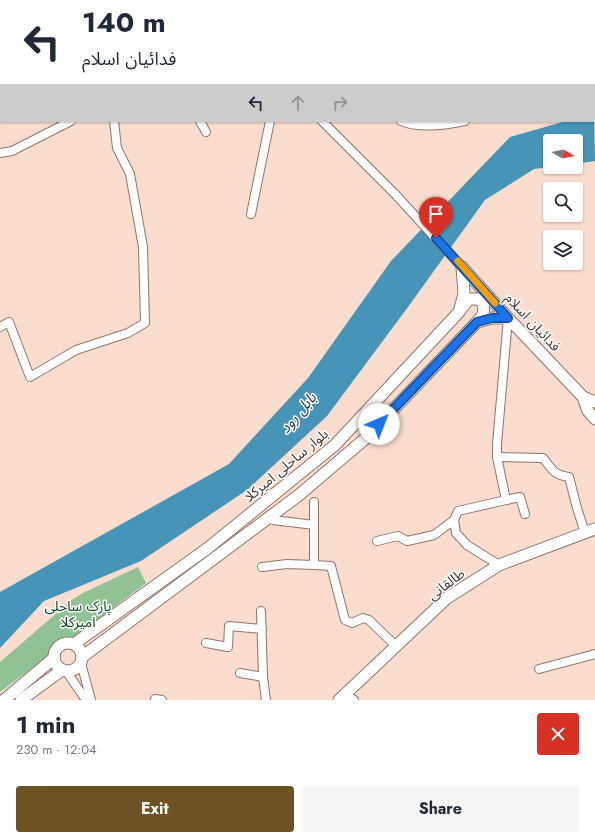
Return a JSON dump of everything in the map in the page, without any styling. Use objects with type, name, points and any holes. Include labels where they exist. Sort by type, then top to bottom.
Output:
[{"type":"main road","name":"بلوار ساحلی امیرکلا","points":[[74,644],[208,548],[335,445],[459,312],[464,294],[462,267]]},
{"type":"main road","name":"فدائیان اسلام","points":[[462,267],[583,397],[595,402]]},
{"type":"main road","points":[[21,700],[64,671],[76,669],[82,660],[299,495],[366,438],[477,322],[482,316],[484,310],[482,301],[469,299],[459,312]]},
{"type":"main road","points":[[477,322],[492,318],[508,318]]},
{"type":"main road","name":"فدائیان اسلام","points":[[583,397],[588,412],[595,419]]},
{"type":"main road","name":"طالقانی","points":[[346,698],[447,598],[499,565],[590,531]]},
{"type":"main road","points":[[64,671],[55,664],[55,650],[58,647],[66,643],[74,644],[79,648],[82,660]]},
{"type":"main road","points":[[4,700],[54,658]]},
{"type":"street","points":[[0,153],[12,151],[69,122]]},
{"type":"street","points":[[0,327],[9,322],[30,377],[76,350],[128,333],[145,323],[143,248],[130,174],[117,148],[114,122]]},
{"type":"street","points":[[201,122],[206,132]]},
{"type":"street","points":[[251,214],[270,122]]},
{"type":"street","points":[[323,122],[395,194],[462,267]]},
{"type":"street","points":[[403,122],[408,124],[445,125],[460,122]]},
{"type":"street","points":[[506,500],[497,444],[508,318]]},
{"type":"street","points":[[498,457],[530,456],[543,458],[552,472],[559,476],[569,477],[576,508],[590,531]]},
{"type":"street","points":[[377,541],[398,536],[407,541],[434,535],[454,520],[458,511],[520,497],[525,514]]},
{"type":"street","points":[[314,502],[314,565]]},
{"type":"street","points":[[273,520],[314,525]]},
{"type":"street","points":[[454,520],[456,533],[467,545],[499,565]]},
{"type":"street","points":[[262,567],[287,564],[331,566],[345,620],[352,623],[363,618],[369,620],[396,647]]},
{"type":"street","points":[[261,611],[263,677],[266,700]]},
{"type":"street","points":[[206,643],[228,647],[229,626],[262,629]]},
{"type":"street","points":[[539,669],[595,654]]},
{"type":"street","points":[[82,660],[91,700]]},
{"type":"street","points":[[64,671],[86,700]]},
{"type":"street","points":[[240,673],[263,677]]},
{"type":"green space","name":"پارک ساحلی امیرکلا","points":[[138,567],[146,583],[0,692],[0,662],[73,599]]},
{"type":"water","name":"بابل رود","points":[[562,122],[594,122],[595,161],[583,163],[583,134],[543,134],[543,168],[534,169],[485,200],[327,416],[247,490],[141,561],[44,601],[0,648],[0,592],[229,464],[308,378],[391,261],[510,137]]},
{"type":"slow traffic","points":[[458,261],[495,303]]},
{"type":"route","points":[[379,424],[477,322],[492,318],[508,318],[436,238]]}]
